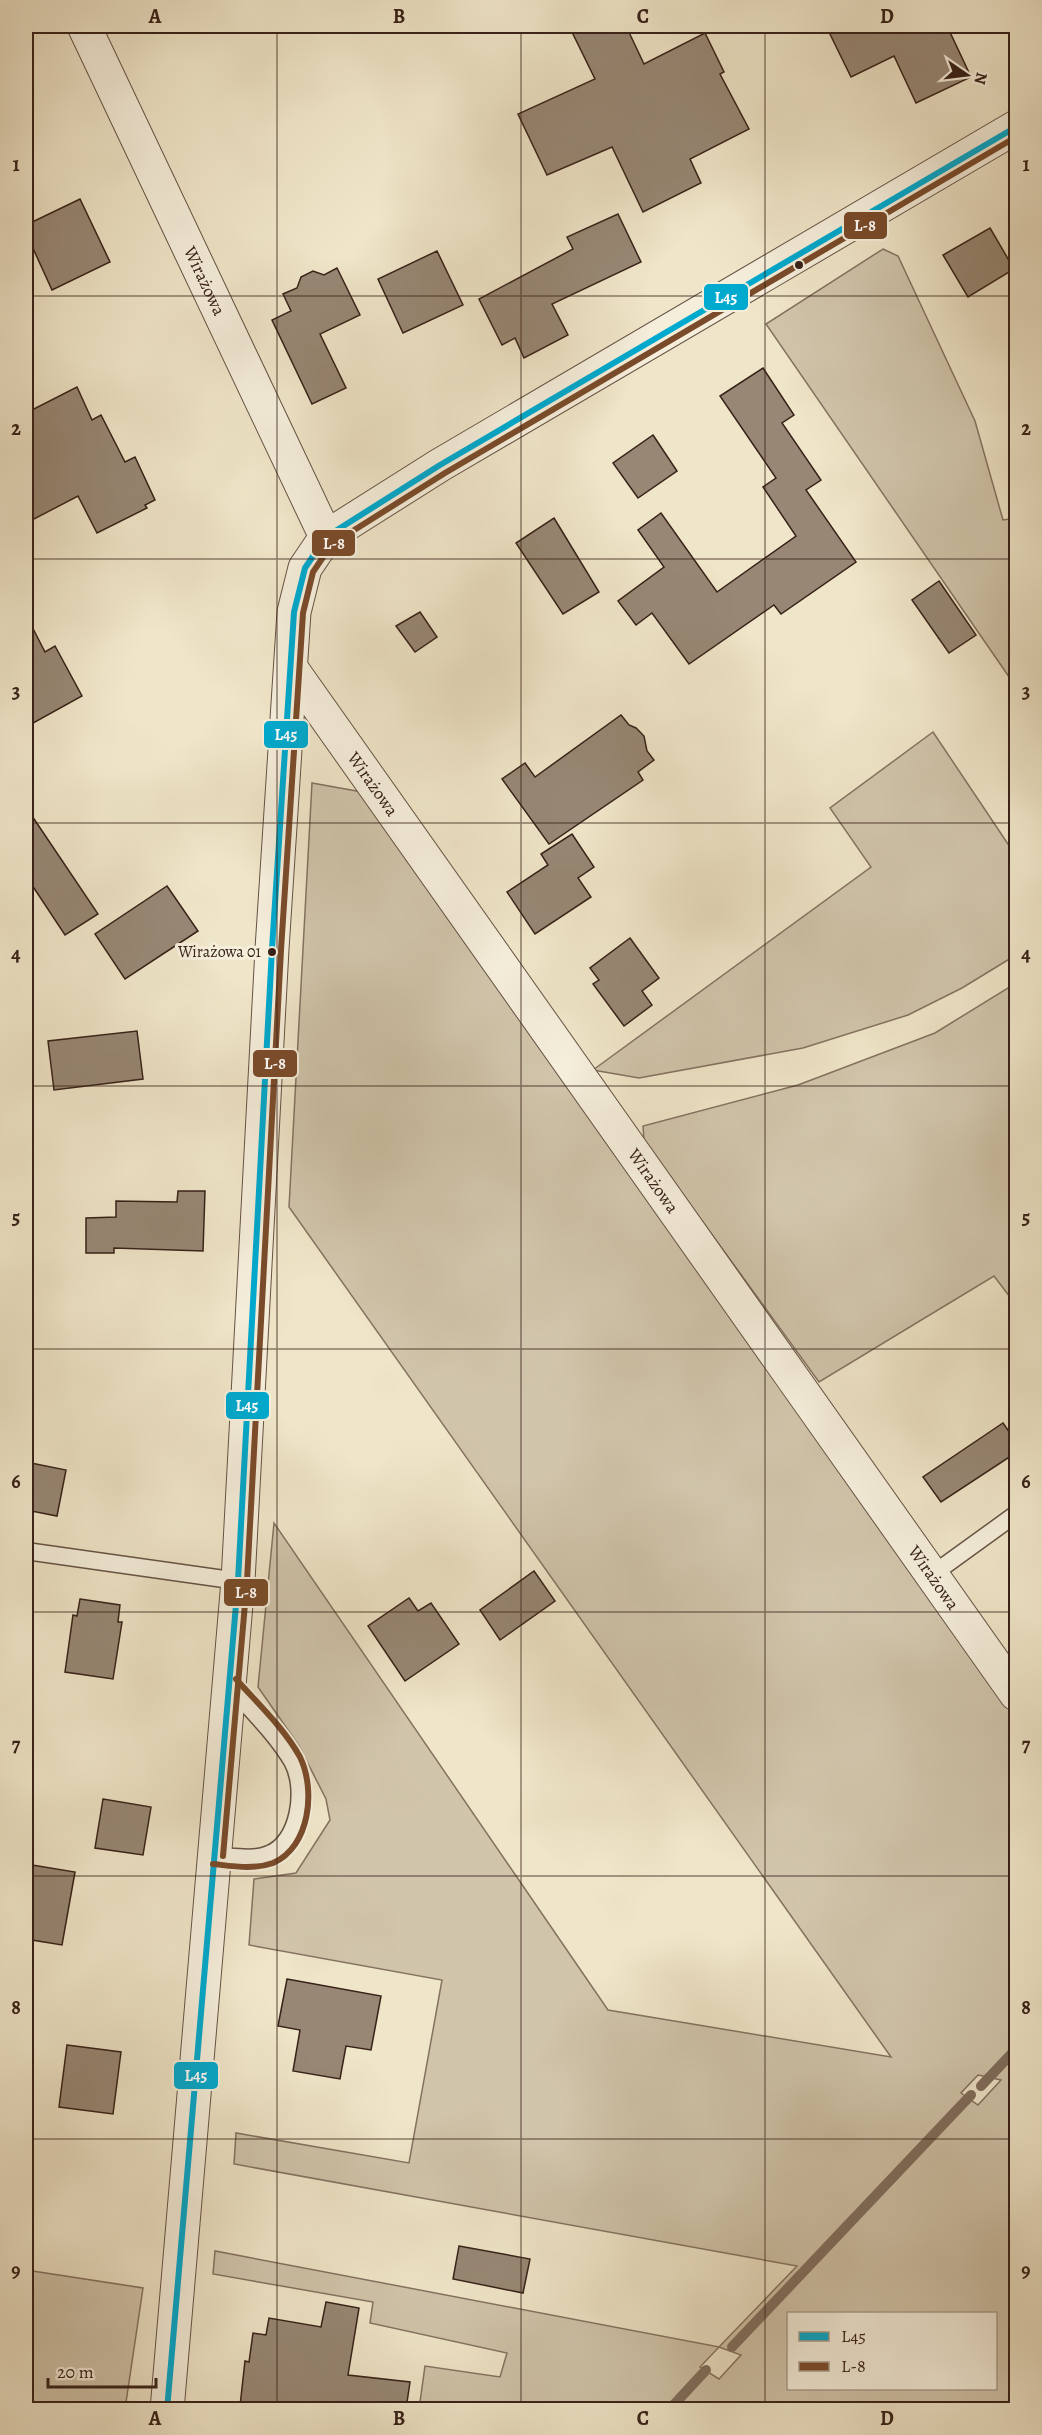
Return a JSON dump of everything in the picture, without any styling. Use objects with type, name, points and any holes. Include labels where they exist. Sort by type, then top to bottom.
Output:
[{"type":"street","name":"Wirażowa","points":[[84,26],[326,537]]},
{"type":"street","points":[[167,2409],[238,1581],[272,949],[294,612],[305,568],[326,537],[450,459],[1017,127]]},
{"type":"street","name":"Wirażowa","points":[[291,668],[1017,1694]]},
{"type":"lane","points":[[933,1574],[1017,1514]]},
{"type":"lane","points":[[26,1551],[238,1581]]},
{"type":"lane","points":[[214,1855],[257,1857],[270,1854],[287,1839],[299,1812],[300,1783],[293,1762],[229,1685]]},
{"type":"shaded area","points":[[883,249],[898,256],[975,421],[1003,520],[1016,518],[1016,687],[766,324]]},
{"type":"shaded area","points":[[933,732],[1016,856],[1016,955],[962,988],[908,1015],[803,1048],[639,1078],[593,1070],[871,867],[830,808]]},
{"type":"shaded area","points":[[312,783],[362,792],[1016,1715],[1016,2409],[419,2409],[425,2366],[500,2377],[507,2353],[370,2323],[373,2302],[213,2274],[215,2251],[719,2347],[797,2266],[234,2164],[236,2133],[409,2163],[442,1980],[249,1945],[254,1879],[296,1873],[330,1820],[326,1799],[299,1746],[258,1687],[274,1523],[608,2010],[891,2057],[289,1207]],"holes":[[[978,2075],[1001,2080],[978,2105],[961,2093]],[[719,2347],[741,2355],[719,2379],[700,2367]]]},
{"type":"shaded area","points":[[1016,983],[1016,1305],[994,1276],[819,1382],[644,1141],[643,1126],[798,1085],[935,1033]]},
{"type":"shaded area","points":[[26,2270],[143,2288],[125,2409],[26,2409]]},
{"type":"building","points":[[569,26],[626,26],[644,64],[705,33],[724,72],[720,74],[749,129],[690,159],[701,183],[643,212],[612,147],[547,175],[518,114],[595,79]]},
{"type":"building","points":[[826,26],[957,26],[949,30],[971,77],[916,103],[894,56],[851,77]]},
{"type":"building","points":[[80,199],[110,262],[52,290],[26,233],[26,225]]},
{"type":"building","points":[[618,214],[641,262],[552,304],[568,335],[524,358],[515,338],[502,345],[479,299],[573,249],[567,237]]},
{"type":"building","points":[[990,228],[1014,269],[968,297],[943,255]]},
{"type":"building","points":[[437,251],[463,305],[403,333],[378,279]]},
{"type":"building","points":[[337,268],[360,315],[320,334],[346,388],[312,404],[272,320],[291,311],[283,294],[297,288],[301,277],[313,271],[324,275]]},
{"type":"building","points":[[763,368],[794,415],[782,423],[821,480],[806,490],[856,562],[781,614],[774,605],[689,664],[652,613],[636,625],[618,601],[664,567],[638,530],[661,513],[717,592],[796,536],[763,487],[776,478],[720,396]]},
{"type":"building","points":[[77,387],[92,420],[101,415],[125,462],[135,457],[155,500],[145,505],[147,508],[97,533],[78,496],[34,519],[26,502],[26,413]]},
{"type":"building","points":[[653,435],[677,471],[638,498],[613,463]]},
{"type":"building","points":[[554,518],[599,592],[563,614],[516,543]]},
{"type":"building","points":[[939,581],[976,635],[949,653],[912,600]]},
{"type":"building","points":[[420,612],[437,637],[415,652],[396,626]]},
{"type":"building","points":[[26,615],[45,652],[55,646],[82,696],[26,727]]},
{"type":"building","points":[[621,715],[629,725],[644,736],[647,751],[654,760],[638,772],[643,780],[549,844],[502,779],[525,763],[535,777]]},
{"type":"building","points":[[26,807],[98,914],[65,935],[26,876]]},
{"type":"building","points":[[572,834],[594,867],[578,878],[591,897],[535,934],[507,892],[548,865],[541,854]]},
{"type":"building","points":[[167,886],[198,931],[125,979],[95,934]]},
{"type":"building","points":[[630,938],[659,978],[642,991],[652,1005],[624,1026],[593,984],[599,980],[590,968]]},
{"type":"building","points":[[137,1031],[143,1079],[54,1090],[48,1041]]},
{"type":"building","points":[[178,1191],[205,1191],[203,1251],[114,1248],[114,1253],[86,1253],[86,1218],[116,1217],[116,1201],[177,1202]]},
{"type":"building","points":[[1003,1423],[1017,1443],[1017,1452],[941,1502],[923,1477]]},
{"type":"building","points":[[26,1462],[66,1470],[57,1516],[26,1510]]},
{"type":"building","points":[[534,1571],[555,1601],[500,1640],[480,1610]]},
{"type":"building","points":[[409,1598],[418,1611],[431,1603],[459,1644],[405,1681],[368,1626]]},
{"type":"building","points":[[80,1599],[120,1605],[118,1622],[122,1622],[113,1679],[65,1672],[73,1615],[77,1616]]},
{"type":"building","points":[[103,1799],[151,1807],[143,1855],[95,1848]]},
{"type":"building","points":[[26,1864],[75,1872],[62,1945],[26,1939]]},
{"type":"building","points":[[287,1979],[381,1996],[371,2050],[346,2046],[340,2079],[293,2071],[300,2030],[278,2026]]},
{"type":"building","points":[[67,2045],[121,2052],[113,2114],[59,2107]]},
{"type":"building","points":[[459,2246],[530,2259],[523,2293],[453,2279]]},
{"type":"building","points":[[326,2302],[359,2308],[348,2375],[410,2382],[406,2409],[336,2409],[295,2405],[295,2409],[269,2409],[240,2406],[245,2361],[249,2362],[253,2333],[266,2335],[269,2318],[321,2327]]},
{"type":"waterway","points":[[981,2086],[1016,2049]]},
{"type":"waterway","points":[[732,2347],[971,2095]]},
{"type":"waterway","points":[[669,2410],[706,2370]]},
{"type":"transit line","name":"L45","points":[[167,2410],[238,1581],[272,949],[294,612],[305,568],[326,537],[440,465],[1016,127]]},
{"type":"transit line","name":"L-8","points":[[223,1856],[247,1581],[281,950],[303,613],[313,572],[332,544],[445,473],[1016,137]]},
{"type":"transit line","name":"L-8","points":[[213,1864],[251,1867],[273,1863],[295,1844],[302,1831],[308,1801],[305,1770],[294,1746],[236,1679]]},
{"type":"place","name":"Wirażowa 01","points":[[272,952]]}]
